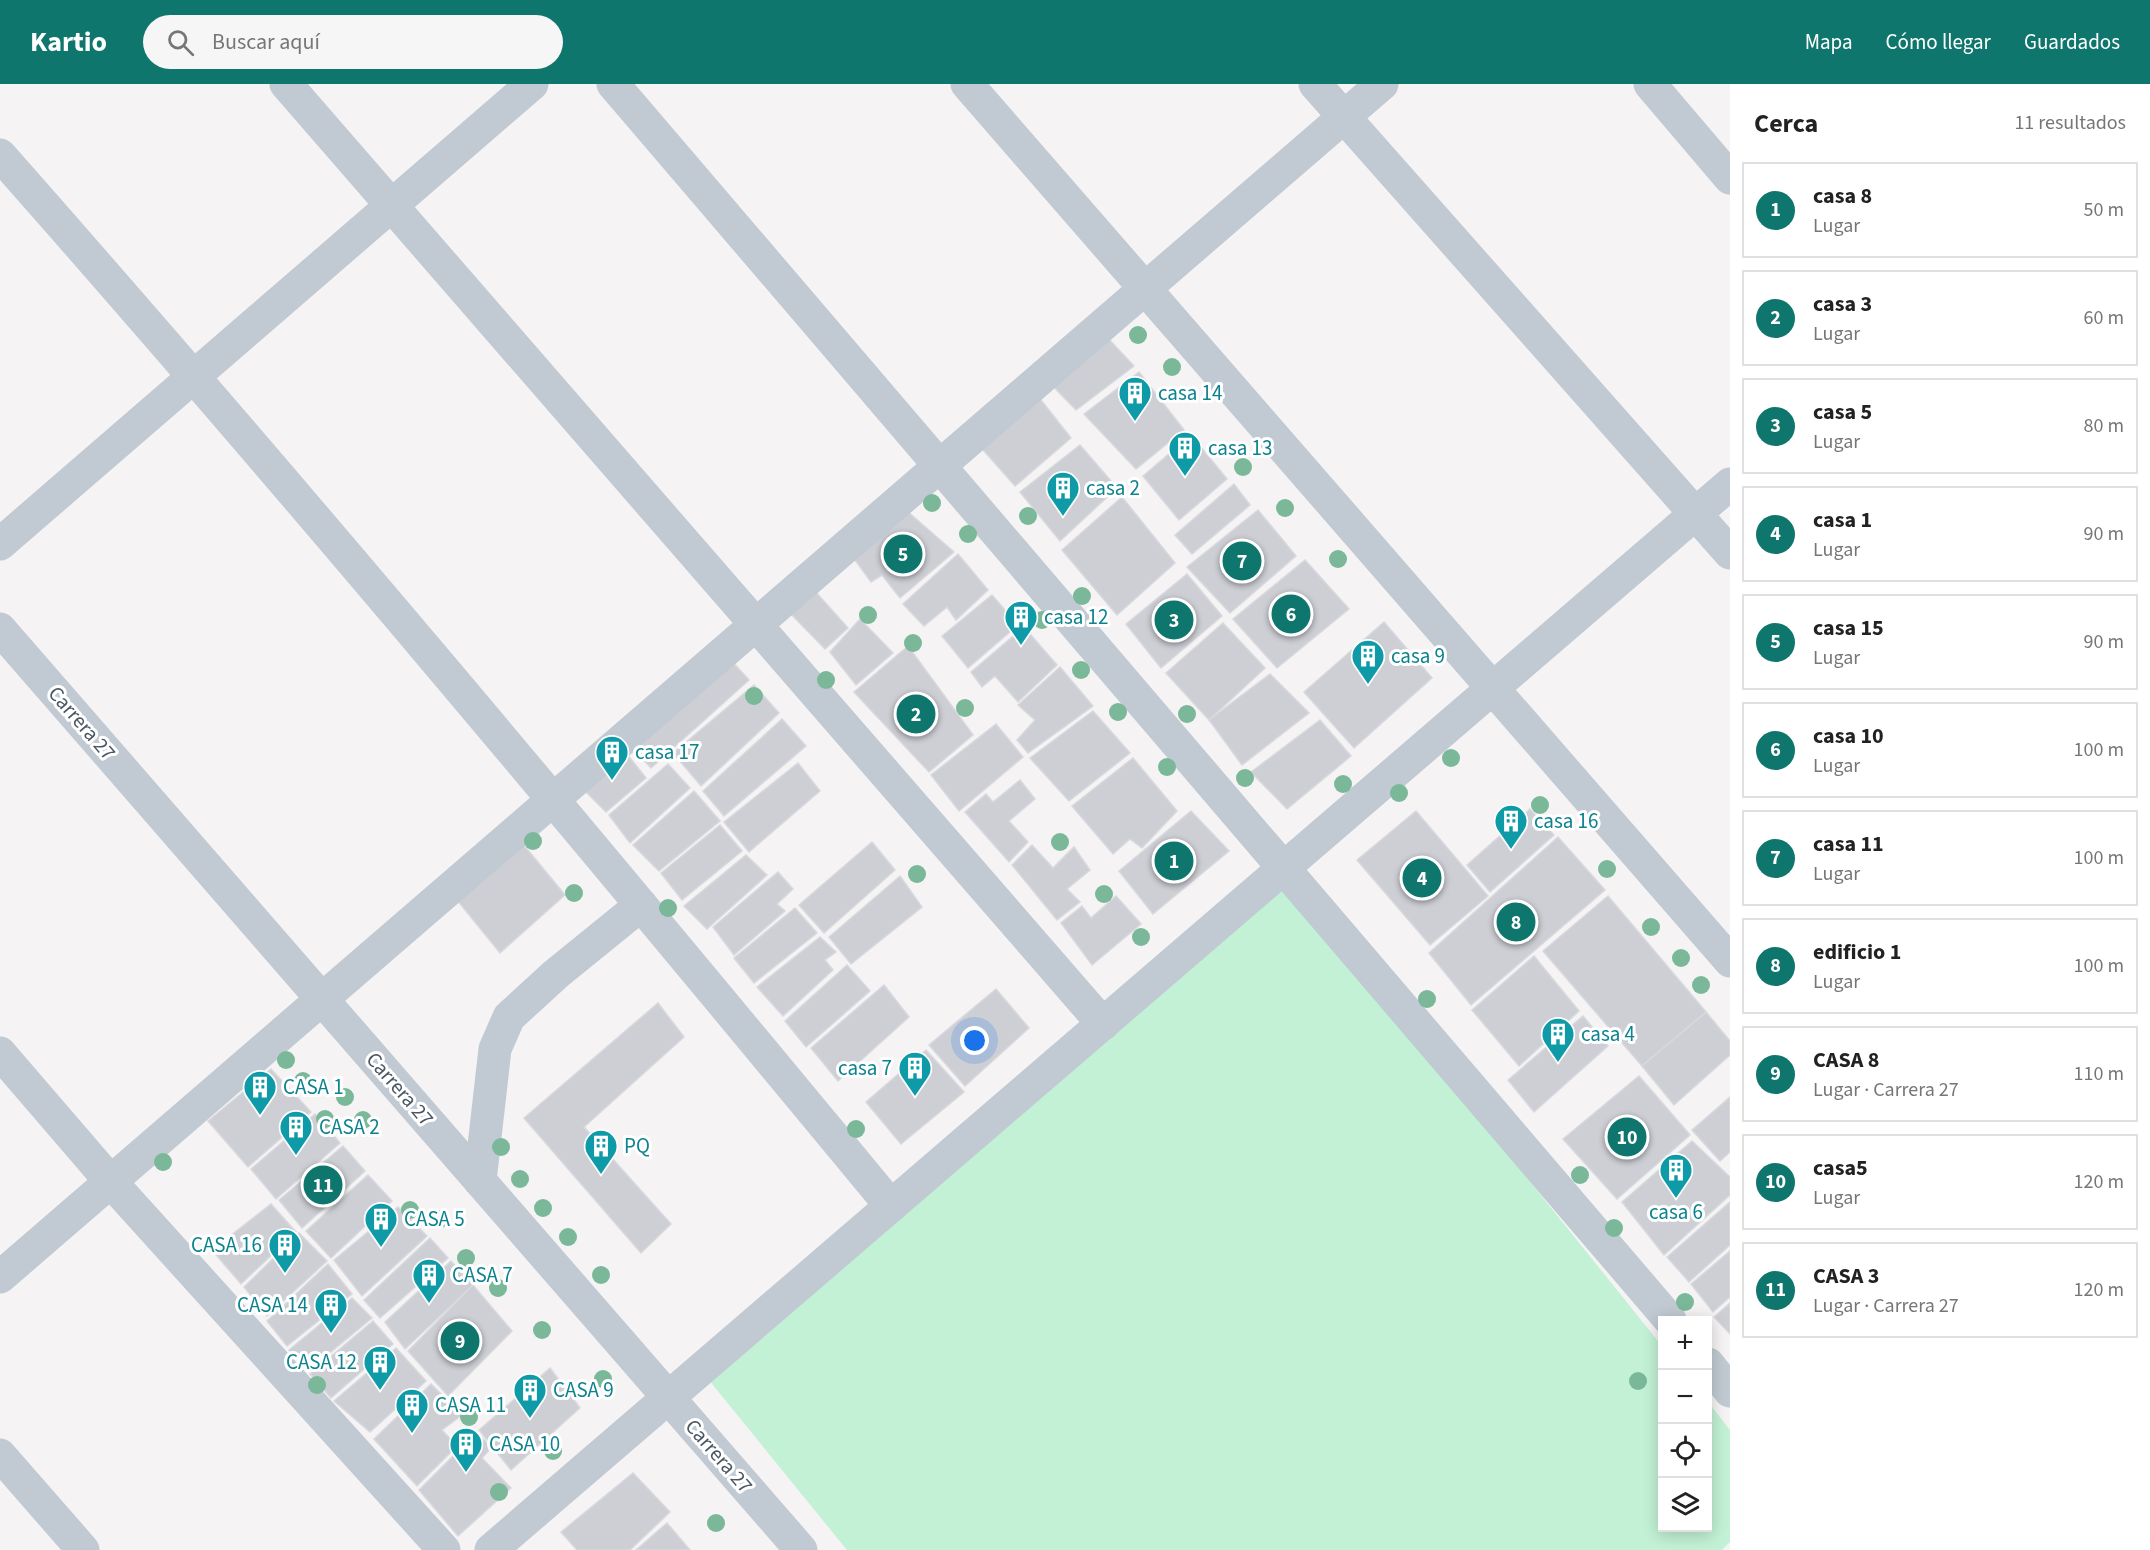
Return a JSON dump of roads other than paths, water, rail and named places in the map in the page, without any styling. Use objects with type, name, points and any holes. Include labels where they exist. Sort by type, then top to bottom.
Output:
[{"type":"street","points":[[286,84],[1103,1024]]},
{"type":"street","points":[[0,544],[532,84]]},
{"type":"street","points":[[613,84],[1667,1316]]},
{"type":"street","points":[[967,84],[1730,961]]},
{"type":"street","points":[[1315,84],[1730,553]]},
{"type":"street","points":[[0,1278],[1382,84]]},
{"type":"street","points":[[1650,84],[1730,178]]},
{"type":"street","points":[[0,155],[195,375],[554,799],[891,1206]]},
{"type":"street","points":[[491,1550],[1730,484]]},
{"type":"street","name":"Carrera 27","points":[[0,629],[801,1550]]},
{"type":"street","points":[[480,1181],[495,1049],[509,1017],[556,974],[641,905]]},
{"type":"street","points":[[0,1053],[111,1182],[444,1550]]},
{"type":"street","points":[[1712,1370],[1730,1390]]},
{"type":"street","points":[[0,1455],[83,1550]]},
{"type":"place","name":"casa 14","points":[[1135,422]]},
{"type":"place","name":"casa 13","points":[[1185,477]]},
{"type":"place","name":"casa 2","points":[[1063,517]]},
{"type":"place","name":"casa 15","points":[[903,554]]},
{"type":"place","name":"casa 11","points":[[1242,561]]},
{"type":"place","name":"casa 10","points":[[1291,614]]},
{"type":"place","name":"casa 5","points":[[1174,620]]},
{"type":"place","name":"casa 12","points":[[1021,646]]},
{"type":"place","name":"casa 9","points":[[1368,685]]},
{"type":"place","name":"casa 3","points":[[916,714]]},
{"type":"place","name":"casa 17","points":[[612,781]]},
{"type":"place","name":"casa 16","points":[[1511,850]]},
{"type":"place","name":"casa 8","points":[[1174,861]]},
{"type":"place","name":"casa 1","points":[[1422,878]]},
{"type":"place","name":"edificio 1","points":[[1516,922]]},
{"type":"place","name":"casa 4","points":[[1558,1063]]},
{"type":"place","name":"casa 7","points":[[915,1097]]},
{"type":"place","name":"CASA 1","points":[[260,1116]]},
{"type":"place","name":"casa5","points":[[1627,1137]]},
{"type":"place","name":"CASA 2","points":[[296,1156]]},
{"type":"place","name":"PQ","points":[[601,1175]]},
{"type":"place","name":"CASA 3","points":[[323,1185]]},
{"type":"place","name":"casa 6","points":[[1676,1199]]},
{"type":"place","name":"CASA 5","points":[[381,1248]]},
{"type":"place","name":"CASA 16","points":[[285,1274]]},
{"type":"place","name":"CASA 7","points":[[429,1304]]},
{"type":"place","name":"CASA 14","points":[[331,1334]]},
{"type":"place","name":"CASA 8","points":[[460,1341]]},
{"type":"place","name":"CASA 12","points":[[380,1391]]},
{"type":"place","name":"CASA 9","points":[[530,1419]]},
{"type":"place","name":"CASA 11","points":[[412,1434]]},
{"type":"place","name":"CASA 10","points":[[466,1473]]}]
